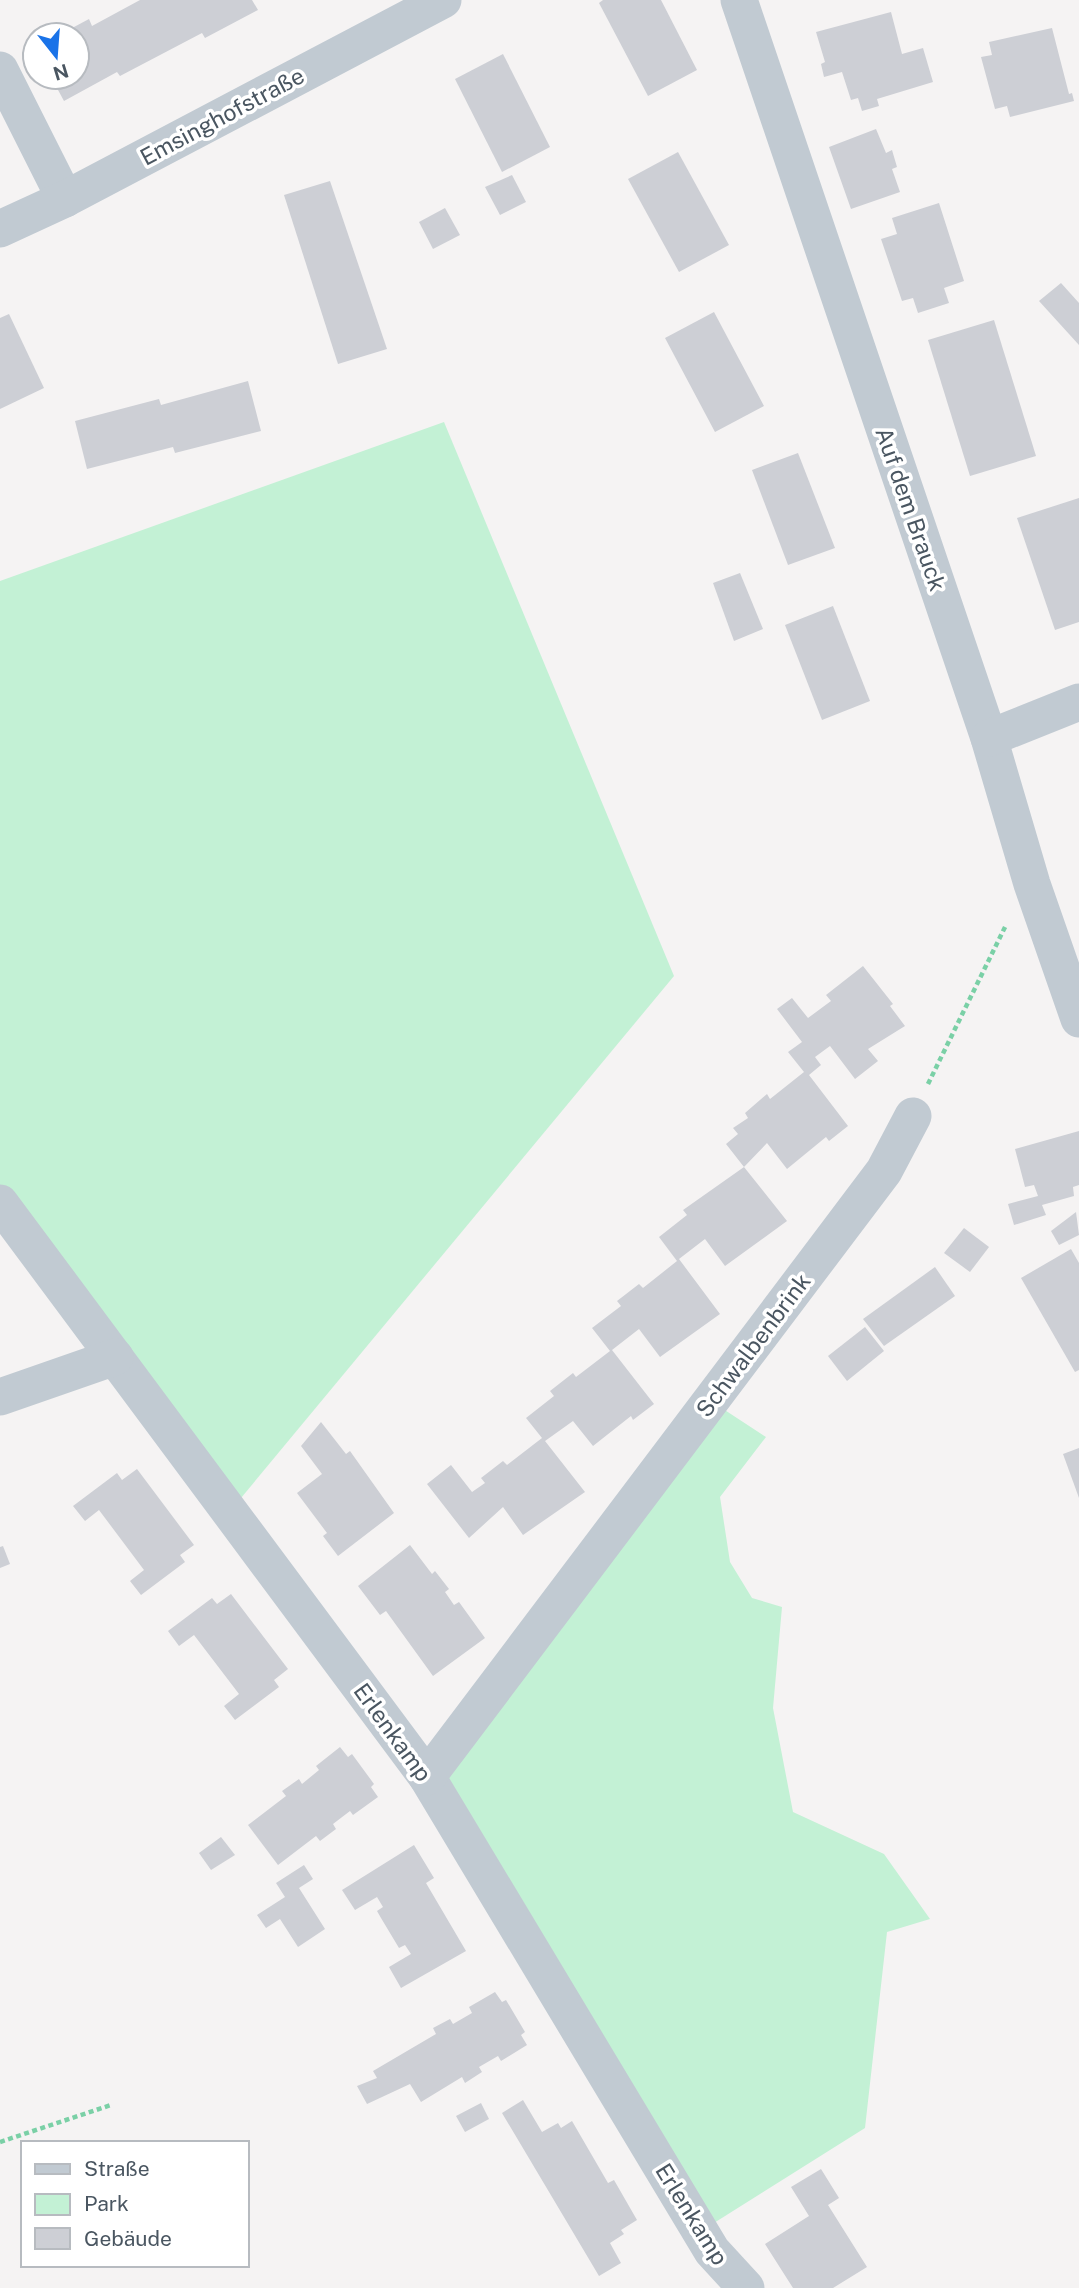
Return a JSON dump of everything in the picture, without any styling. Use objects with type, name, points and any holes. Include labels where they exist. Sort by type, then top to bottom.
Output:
[{"type":"street","name":"Emsinghofstraße","points":[[0,229],[65,199],[443,0]]},
{"type":"street","name":"Auf dem Brauck","points":[[740,0],[989,738],[1032,884],[1079,1019]]},
{"type":"street","points":[[0,70],[65,199]]},
{"type":"street","points":[[989,738],[1079,702]]},
{"type":"street","name":"Schwalbenbrink","points":[[427,1777],[884,1171],[912,1116]]},
{"type":"street","name":"Erlenkamp","points":[[0,1203],[427,1777],[712,2251],[746,2288]]},
{"type":"street","points":[[0,1397],[115,1357]]},
{"type":"path","points":[[912,1116],[1011,917],[1032,884]]},
{"type":"path","points":[[0,2142],[111,2105]]},
{"type":"green space","points":[[444,422],[674,976],[236,1504],[0,1192],[0,581]]},
{"type":"green space","points":[[711,1401],[766,1437],[720,1497],[730,1562],[752,1598],[782,1607],[773,1708],[793,1812],[884,1854],[930,1919],[887,1932],[865,2128],[706,2228],[431,1776]]},
{"type":"building","points":[[140,0],[252,0],[258,10],[205,38],[202,33],[120,76],[117,72],[91,86],[91,24],[92,26]]},
{"type":"building","points":[[603,0],[661,0],[697,70],[648,96],[599,3]]},
{"type":"building","points":[[891,12],[902,54],[923,48],[933,82],[877,99],[879,106],[862,111],[858,98],[851,100],[842,72],[824,77],[821,64],[825,62],[816,32]]},
{"type":"building","points":[[1052,28],[1069,94],[1072,93],[1074,101],[1010,117],[1007,106],[995,109],[981,57],[992,55],[989,42]]},
{"type":"building","points":[[503,54],[550,147],[502,172],[455,79]]},
{"type":"building","points":[[59,91],[82,91],[64,101]]},
{"type":"building","points":[[876,129],[886,153],[892,150],[897,167],[892,169],[900,192],[851,209],[829,147]]},
{"type":"building","points":[[678,152],[729,245],[679,272],[628,179]]},
{"type":"building","points":[[512,175],[526,202],[500,215],[485,187]]},
{"type":"building","points":[[330,181],[387,349],[338,364],[284,195]]},
{"type":"building","points":[[939,203],[964,281],[944,288],[949,303],[918,313],[913,298],[902,301],[881,239],[897,234],[892,218]]},
{"type":"building","points":[[445,208],[460,235],[433,249],[419,222]]},
{"type":"building","points":[[1061,283],[1079,303],[1079,345],[1039,301]]},
{"type":"building","points":[[714,312],[764,406],[715,432],[665,338]]},
{"type":"building","points":[[9,314],[44,388],[0,409],[0,318]]},
{"type":"building","points":[[994,320],[1036,456],[970,476],[928,340]]},
{"type":"building","points":[[248,381],[261,431],[175,453],[173,447],[87,469],[75,421],[159,399],[161,405]]},
{"type":"building","points":[[798,453],[835,548],[788,565],[752,470]]},
{"type":"building","points":[[1079,498],[1079,622],[1055,630],[1017,518]]},
{"type":"building","points":[[740,573],[763,629],[734,641],[713,583]]},
{"type":"building","points":[[833,606],[870,701],[822,720],[785,625]]},
{"type":"building","points":[[863,966],[893,1004],[890,1006],[905,1026],[868,1049],[878,1061],[855,1079],[830,1046],[815,1057],[821,1065],[809,1075],[848,1126],[829,1141],[826,1137],[787,1169],[767,1143],[744,1167],[726,1144],[738,1134],[733,1128],[748,1118],[745,1113],[767,1094],[770,1099],[804,1072],[788,1052],[802,1042],[777,1009],[792,998],[808,1018],[831,1001],[826,995]]},
{"type":"building","points":[[1079,1131],[1079,1185],[1073,1187],[1074,1196],[1042,1205],[1046,1215],[1014,1225],[1008,1204],[1038,1196],[1034,1185],[1025,1187],[1015,1149]]},
{"type":"building","points":[[744,1167],[787,1221],[725,1266],[705,1239],[679,1259],[720,1314],[660,1357],[639,1329],[612,1350],[654,1404],[633,1420],[631,1416],[593,1446],[573,1421],[545,1441],[585,1492],[523,1535],[503,1507],[469,1538],[427,1484],[451,1465],[472,1492],[485,1483],[481,1478],[503,1461],[507,1465],[542,1438],[526,1418],[554,1396],[550,1391],[573,1373],[576,1377],[610,1351],[592,1328],[621,1306],[617,1301],[639,1284],[643,1288],[677,1261],[659,1237],[687,1215],[683,1210]]},
{"type":"building","points":[[1076,1212],[1079,1235],[1059,1245],[1051,1231]]},
{"type":"building","points":[[964,1228],[989,1247],[970,1272],[944,1253]]},
{"type":"building","points":[[1071,1249],[1079,1263],[1079,1370],[1075,1372],[1021,1278]]},
{"type":"building","points":[[935,1267],[955,1296],[884,1346],[863,1319]]},
{"type":"building","points":[[865,1327],[884,1351],[847,1381],[828,1356]]},
{"type":"building","points":[[321,1422],[346,1454],[350,1451],[394,1513],[338,1556],[323,1536],[327,1533],[297,1493],[322,1474],[301,1446]]},
{"type":"building","points":[[1079,1448],[1079,1498],[1063,1454]]},
{"type":"building","points":[[137,1469],[194,1545],[180,1555],[185,1562],[141,1595],[130,1581],[144,1570],[99,1510],[85,1521],[73,1506],[117,1473],[122,1480]]},
{"type":"building","points":[[410,1545],[432,1574],[435,1571],[449,1589],[445,1592],[454,1605],[459,1602],[485,1638],[433,1676],[386,1611],[380,1615],[358,1586]]},
{"type":"building","points":[[3,1546],[10,1564],[0,1568],[0,1547]]},
{"type":"building","points":[[231,1594],[288,1669],[274,1680],[279,1687],[235,1720],[224,1706],[239,1694],[194,1635],[179,1646],[168,1631],[212,1598],[217,1604]]},
{"type":"building","points":[[340,1747],[348,1757],[352,1754],[374,1784],[371,1787],[378,1797],[353,1815],[350,1811],[333,1824],[336,1829],[320,1841],[316,1836],[278,1865],[248,1825],[286,1796],[282,1791],[299,1779],[302,1784],[319,1770],[316,1766]]},
{"type":"building","points":[[221,1837],[235,1855],[211,1870],[199,1853]]},
{"type":"building","points":[[414,1845],[434,1878],[426,1883],[466,1951],[401,1988],[389,1967],[411,1954],[405,1945],[399,1948],[381,1918],[377,1911],[383,1907],[377,1897],[355,1910],[342,1890]]},
{"type":"building","points":[[304,1865],[313,1879],[299,1888],[325,1929],[298,1947],[280,1919],[266,1928],[257,1915],[285,1897],[276,1883]]},
{"type":"building","points":[[495,1992],[502,2002],[506,2000],[525,2032],[521,2035],[527,2045],[501,2061],[498,2056],[479,2067],[482,2072],[465,2083],[462,2077],[421,2102],[410,2084],[367,2104],[357,2086],[377,2078],[373,2071],[436,2034],[433,2028],[450,2019],[453,2024],[472,2013],[469,2007]]},
{"type":"building","points":[[523,2100],[542,2132],[558,2123],[561,2128],[572,2121],[608,2183],[614,2180],[637,2220],[621,2230],[624,2234],[610,2243],[621,2263],[599,2276],[502,2113]]},
{"type":"building","points":[[481,2103],[489,2119],[465,2132],[456,2116]]},
{"type":"building","points":[[821,2169],[839,2198],[828,2205],[867,2267],[833,2288],[793,2288],[765,2244],[809,2216],[791,2187]]}]
